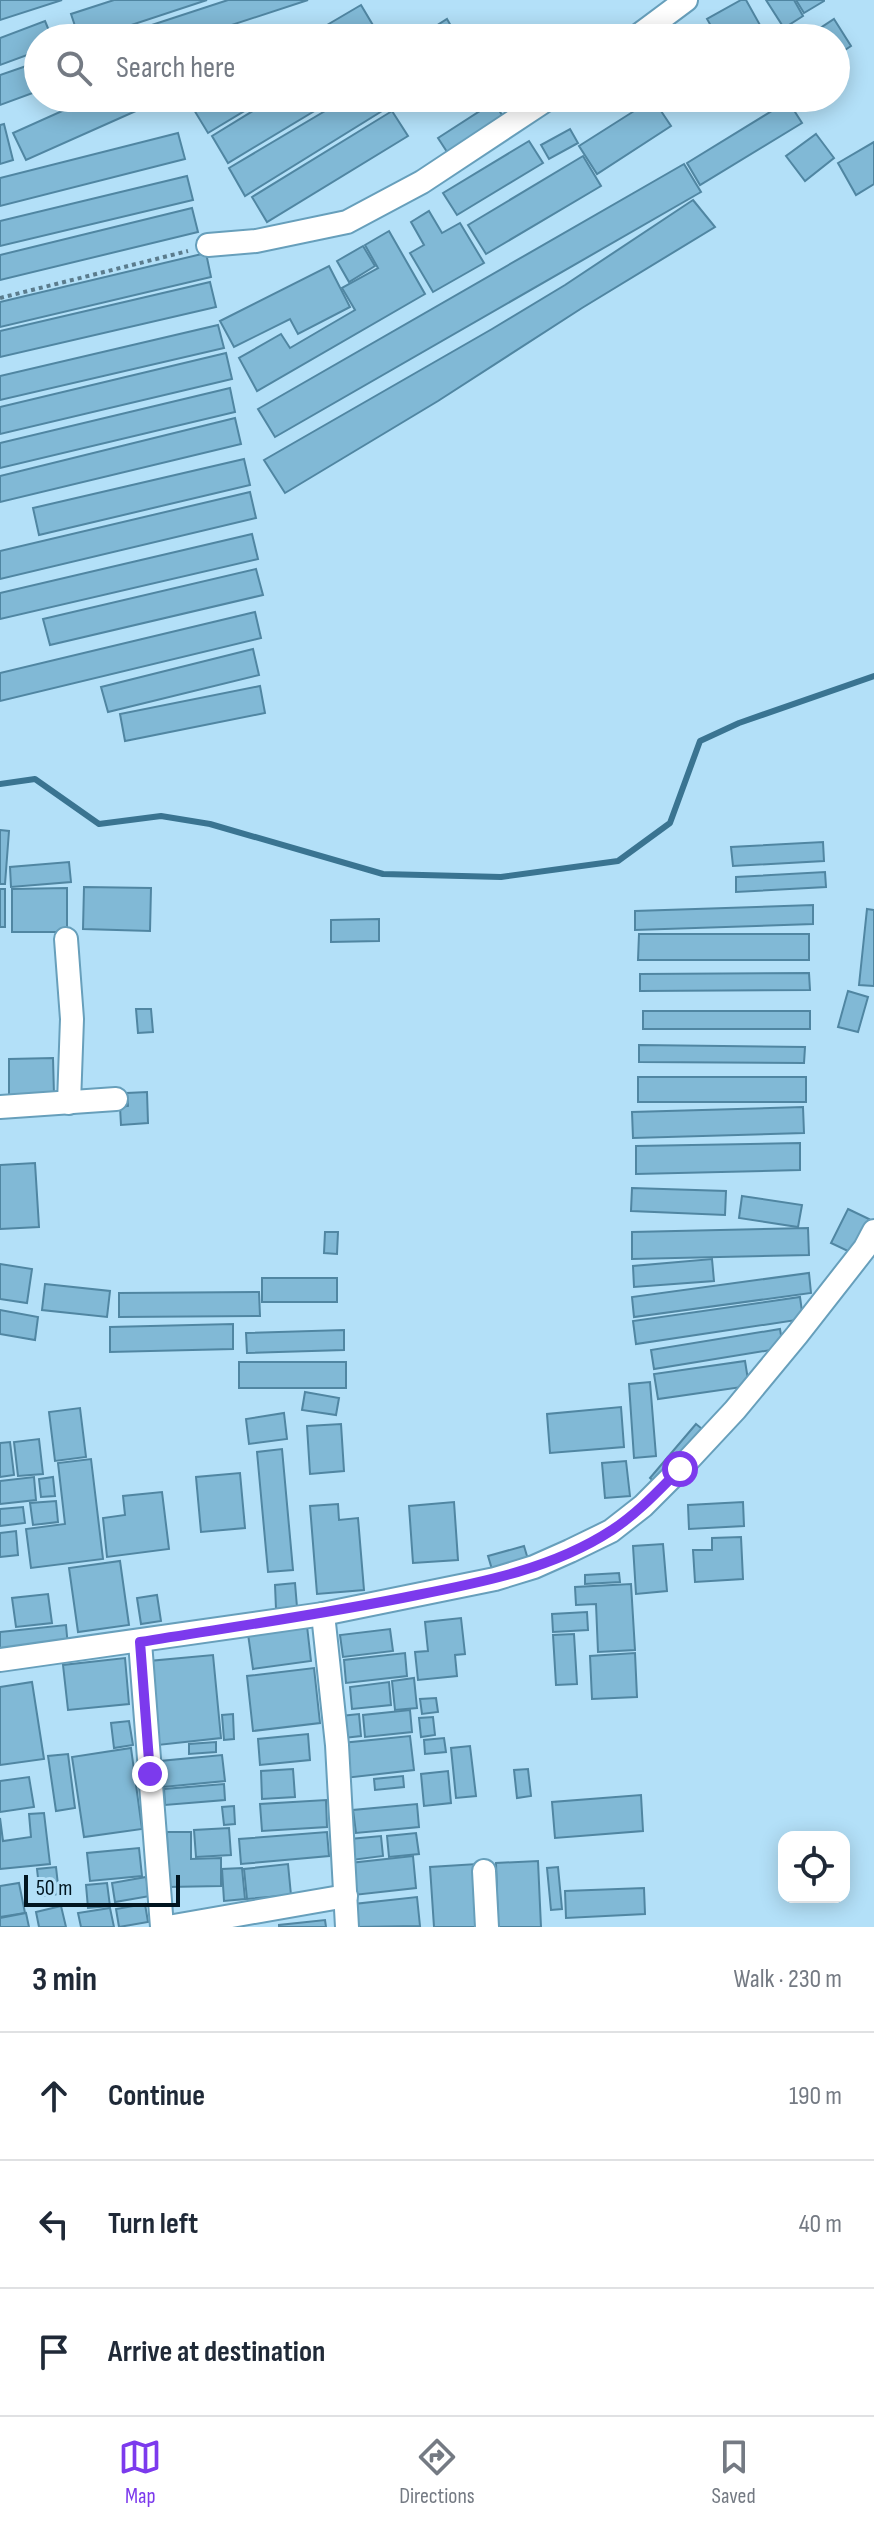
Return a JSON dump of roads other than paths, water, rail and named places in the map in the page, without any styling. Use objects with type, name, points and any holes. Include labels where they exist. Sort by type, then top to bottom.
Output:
[{"type":"street","points":[[654,24],[686,0]]},
{"type":"street","points":[[208,245],[256,241],[347,222],[422,182],[528,112]]},
{"type":"street","points":[[66,939],[72,1019],[69,1103]]},
{"type":"street","points":[[0,1107],[116,1099]]},
{"type":"street","points":[[0,1660],[323,1614],[495,1579],[534,1567],[611,1531],[643,1506],[735,1410],[847,1272],[874,1231]]},
{"type":"street","points":[[323,1614],[337,1745],[347,1927]]},
{"type":"street","points":[[140,1642],[162,1927]]},
{"type":"street","points":[[484,1871],[487,1927]]},
{"type":"street","points":[[168,1927],[346,1896]]},
{"type":"waterway","points":[[0,784],[35,779],[99,824],[161,816],[210,824],[383,874],[501,877],[618,861],[670,823],[700,741],[739,723],[874,676]]}]
